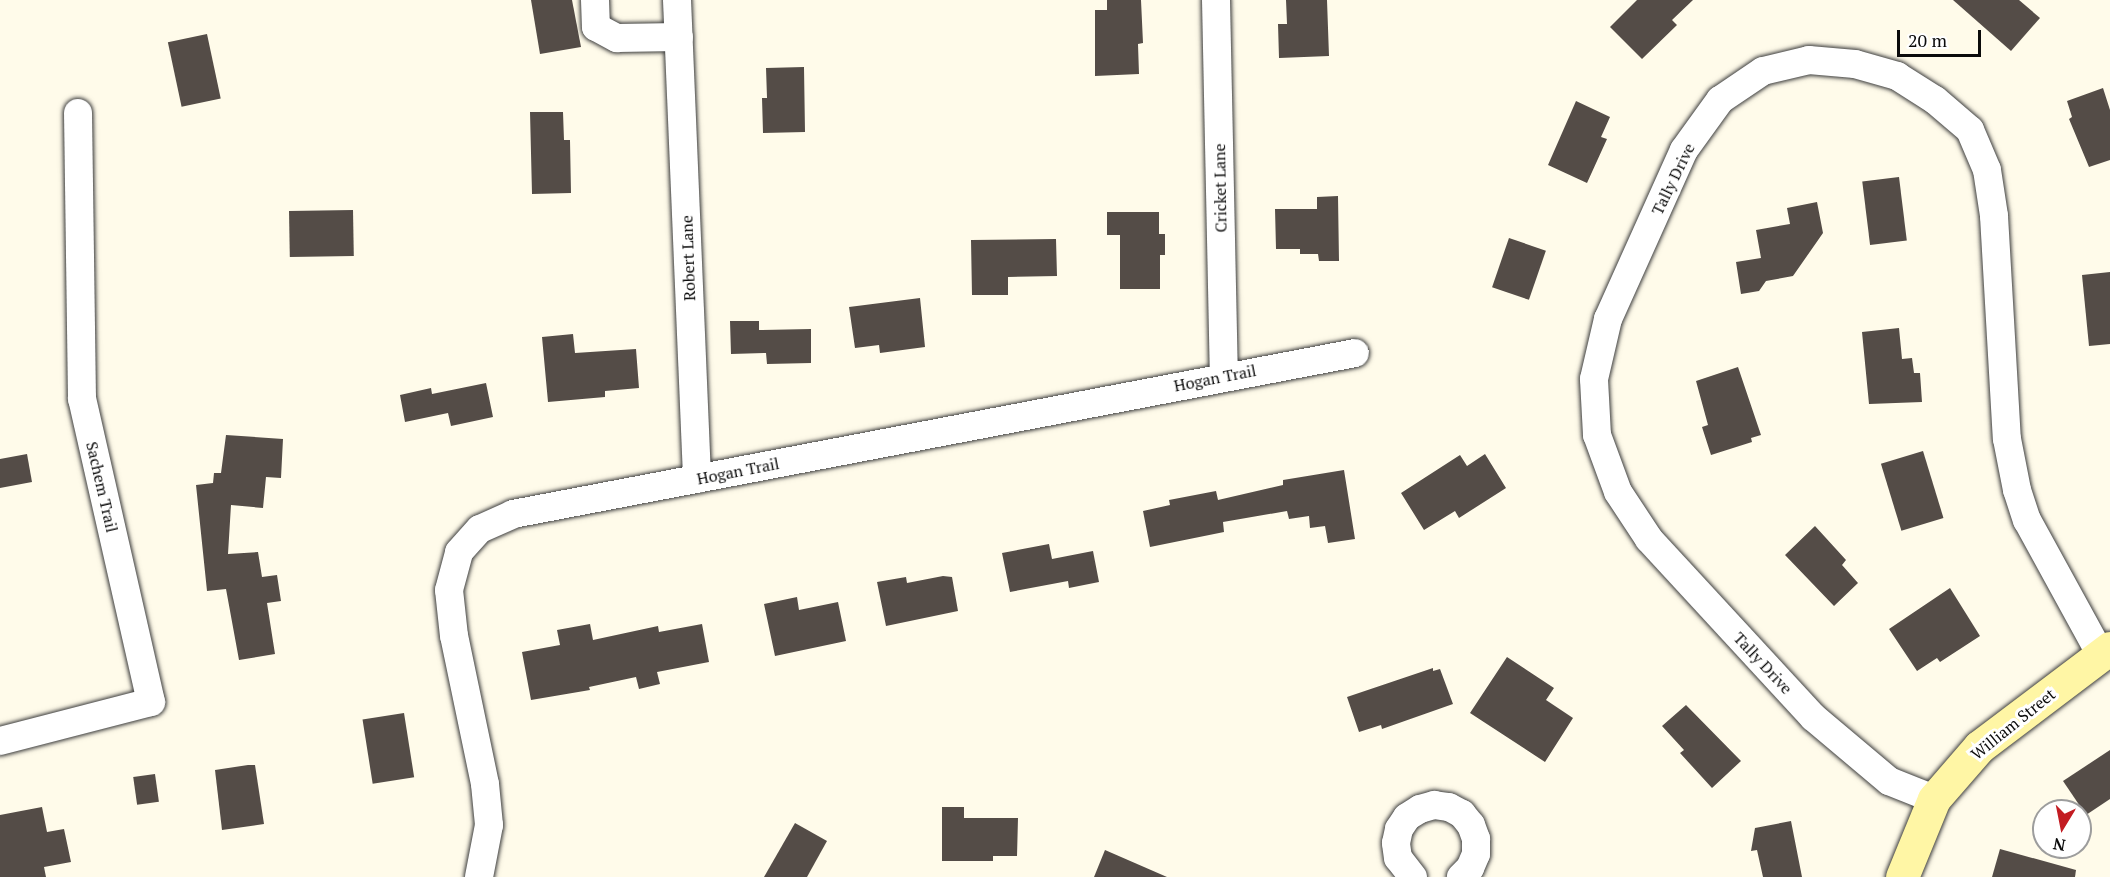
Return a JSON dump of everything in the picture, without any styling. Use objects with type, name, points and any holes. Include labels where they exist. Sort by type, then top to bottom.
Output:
[{"type":"street","points":[[595,0],[596,27],[617,38],[679,37]]},
{"type":"street","name":"Robert Lane","points":[[677,0],[697,479]]},
{"type":"street","name":"Cricket Lane","points":[[1215,0],[1224,376]]},
{"type":"street","name":"Tally Drive","points":[[1934,799],[1889,781],[1813,717],[1797,700],[1649,539],[1618,492],[1598,435],[1594,379],[1608,319],[1674,171],[1684,150],[1719,100],[1763,71],[1809,60],[1855,64],[1897,76],[1935,100],[1970,130],[1987,170],[1994,216],[2007,439],[2017,490],[2027,520],[2105,652]]},
{"type":"street","name":"Sachem Trail","points":[[0,741],[151,702],[82,399],[78,113]]},
{"type":"street","name":"Hogan Trail","points":[[479,877],[489,825],[485,784],[454,636],[449,590],[459,552],[480,529],[513,514],[1224,376],[1355,353]]},
{"type":"street","name":"William Street","points":[[1902,877],[1934,799],[1979,747],[2105,652]]},
{"type":"street","points":[[1413,877],[1398,858],[1396,843],[1399,829],[1407,817],[1420,808],[1434,805],[1449,807],[1462,814],[1471,825],[1476,839],[1476,854],[1470,868],[1461,877]]},
{"type":"building","points":[[531,0],[572,0],[581,47],[540,54]]},
{"type":"building","points":[[1107,0],[1141,0],[1143,43],[1138,44],[1139,74],[1095,76],[1095,10],[1107,10]]},
{"type":"building","points":[[1286,0],[1327,0],[1329,56],[1279,58],[1278,24],[1287,24]]},
{"type":"building","points":[[1637,0],[1693,0],[1672,20],[1677,25],[1642,59],[1610,27]]},
{"type":"building","points":[[1953,0],[2019,0],[2040,18],[2011,51]]},
{"type":"building","points":[[207,34],[221,99],[182,107],[168,42]]},
{"type":"building","points":[[804,67],[805,132],[763,133],[762,98],[767,98],[766,68]]},
{"type":"building","points":[[2103,88],[2110,110],[2110,160],[2089,167],[2069,119],[2072,117],[2067,101]]},
{"type":"building","points":[[1576,101],[1610,117],[1601,137],[1607,139],[1587,183],[1548,165]]},
{"type":"building","points":[[530,112],[563,112],[564,140],[570,140],[571,193],[532,194]]},
{"type":"building","points":[[1899,177],[1907,241],[1870,245],[1862,182]]},
{"type":"building","points":[[1338,196],[1339,261],[1319,261],[1318,254],[1300,254],[1300,249],[1276,249],[1275,209],[1317,209],[1317,197]]},
{"type":"building","points":[[1817,202],[1823,233],[1793,276],[1766,281],[1759,291],[1741,294],[1736,262],[1761,258],[1756,230],[1790,224],[1787,208]]},
{"type":"building","points":[[353,210],[354,256],[290,257],[289,211]]},
{"type":"building","points":[[1107,212],[1159,212],[1159,234],[1165,234],[1165,255],[1160,255],[1160,289],[1120,289],[1120,235],[1107,235]]},
{"type":"building","points":[[1509,238],[1546,251],[1529,300],[1492,287]]},
{"type":"building","points":[[1056,239],[1057,276],[1008,277],[1008,295],[972,295],[971,240]]},
{"type":"building","points":[[2110,272],[2110,344],[2089,346],[2082,275]]},
{"type":"building","points":[[920,298],[925,347],[880,353],[879,345],[855,348],[849,307]]},
{"type":"building","points":[[730,321],[759,321],[759,330],[811,329],[811,363],[767,364],[766,353],[731,354]]},
{"type":"building","points":[[1899,328],[1902,359],[1912,358],[1914,373],[1920,373],[1922,402],[1869,404],[1862,332]]},
{"type":"building","points":[[573,334],[575,353],[636,349],[639,388],[605,391],[605,397],[548,402],[542,337]]},
{"type":"building","points":[[1738,367],[1761,435],[1751,438],[1752,442],[1711,455],[1702,427],[1708,425],[1696,381]]},
{"type":"building","points":[[486,383],[493,417],[451,426],[448,413],[405,422],[400,395],[431,388],[432,394]]},
{"type":"building","points":[[226,435],[283,439],[281,478],[266,477],[263,508],[231,505],[228,554],[258,552],[262,577],[277,575],[281,601],[267,603],[275,654],[239,660],[226,589],[207,591],[196,485],[213,483],[214,473],[221,473]]},
{"type":"building","points":[[1923,451],[1943,518],[1901,531],[1881,464]]},
{"type":"building","points":[[27,454],[32,482],[0,488],[0,459]]},
{"type":"building","points":[[1485,454],[1506,488],[1459,518],[1455,511],[1424,530],[1401,493],[1460,455],[1467,466]]},
{"type":"building","points":[[1344,470],[1355,539],[1328,543],[1325,526],[1310,528],[1309,516],[1289,519],[1287,511],[1223,522],[1224,532],[1150,547],[1143,511],[1170,505],[1169,500],[1216,491],[1218,500],[1283,485],[1283,480]]},
{"type":"building","points":[[1815,526],[1846,560],[1842,565],[1858,583],[1834,606],[1785,555]]},
{"type":"building","points":[[1049,544],[1052,559],[1093,551],[1099,582],[1069,588],[1068,581],[1010,592],[1002,553]]},
{"type":"building","points":[[943,576],[952,577],[958,611],[886,626],[877,582],[906,577],[907,583]]},
{"type":"building","points":[[1950,588],[1980,636],[1940,662],[1937,658],[1917,671],[1889,629]]},
{"type":"building","points":[[797,597],[799,610],[838,602],[846,641],[775,656],[764,604]]},
{"type":"building","points":[[590,624],[593,640],[658,626],[659,632],[702,624],[709,662],[657,672],[660,684],[639,689],[636,677],[589,687],[590,690],[531,700],[522,652],[560,645],[557,630]]},
{"type":"building","points":[[1507,657],[1554,688],[1546,700],[1573,718],[1545,762],[1470,713]]},
{"type":"building","points":[[1433,668],[1433,671],[1440,669],[1453,704],[1382,729],[1381,725],[1359,732],[1347,697]]},
{"type":"building","points":[[1686,705],[1741,761],[1712,788],[1680,753],[1684,750],[1662,726]]},
{"type":"building","points":[[404,713],[414,777],[373,784],[363,720]]},
{"type":"building","points":[[2110,750],[2110,799],[2092,811],[2092,799],[2075,799],[2063,781]]},
{"type":"building","points":[[255,765],[264,824],[222,830],[215,770]]},
{"type":"building","points":[[155,774],[159,802],[137,805],[133,777]]},
{"type":"building","points":[[42,807],[47,832],[64,829],[71,862],[44,867],[46,877],[0,877],[0,815]]},
{"type":"building","points":[[942,807],[964,807],[964,818],[1018,818],[1017,856],[993,856],[993,861],[942,861]]},
{"type":"building","points":[[1791,821],[1802,877],[1763,877],[1757,850],[1751,851],[1755,828]]},
{"type":"building","points":[[795,823],[827,841],[807,877],[764,877]]},
{"type":"building","points":[[2000,849],[2076,870],[2075,877],[1992,877]]},
{"type":"building","points":[[1105,850],[1167,877],[1094,877]]}]
